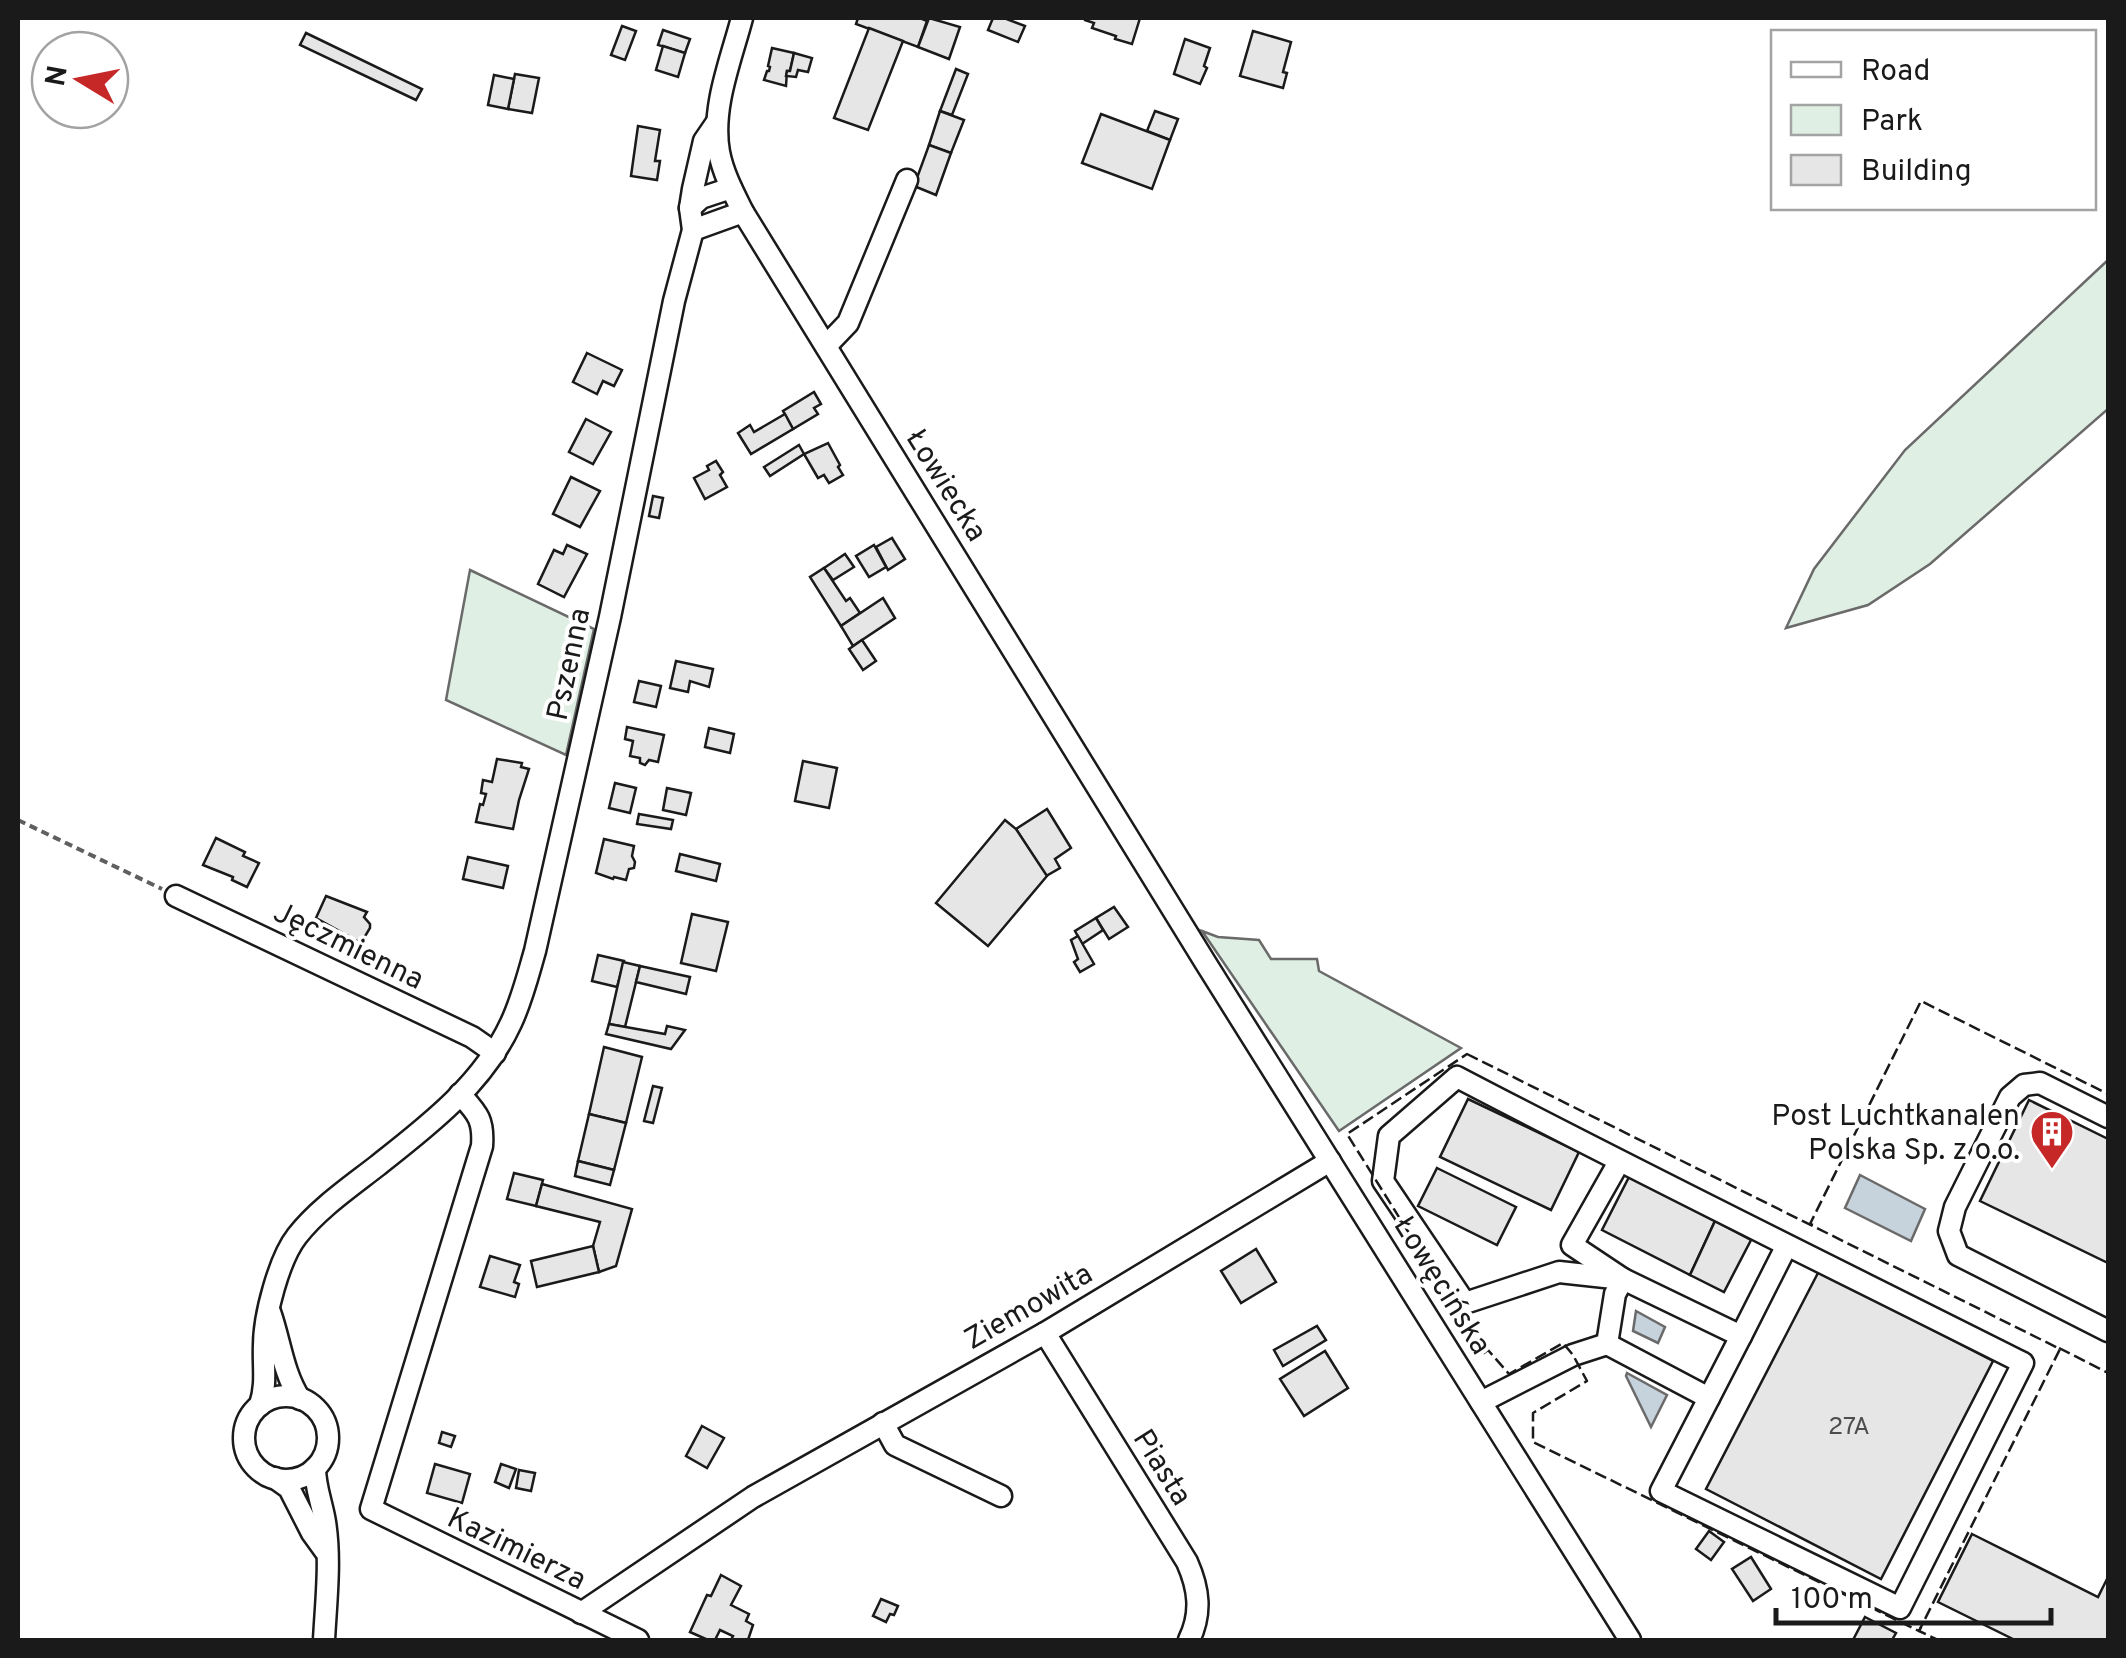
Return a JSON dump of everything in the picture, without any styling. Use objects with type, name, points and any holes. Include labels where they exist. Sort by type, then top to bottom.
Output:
[{"type":"street","name":"Łowiecka","points":[[742,18],[718,121],[719,153],[730,188],[1205,962]]},
{"type":"street","name":"Pszenna","points":[[326,1552],[289,1488],[255,1466],[245,1446],[246,1423],[260,1405],[265,1389],[263,1342],[276,1281],[296,1236],[436,1120],[495,1053],[516,1010],[535,951],[610,617],[692,230],[690,208],[704,141],[718,121]]},
{"type":"street","points":[[826,346],[848,323],[906,180]]},
{"type":"street","points":[[690,208],[701,198],[730,188]]},
{"type":"street","points":[[692,230],[743,212]]},
{"type":"street","name":"Jęczmienna","points":[[176,896],[472,1037],[495,1053]]},
{"type":"street","name":"Łowęcińska","points":[[1205,962],[1630,1640]]},
{"type":"street","points":[[1622,1279],[1560,1272],[1465,1303],[1383,1181],[1388,1136],[1456,1077],[2024,1362],[1900,1608],[1662,1490],[1788,1245]]},
{"type":"street","points":[[2108,1116],[2040,1083],[2024,1085],[2010,1098],[1955,1207],[1949,1232],[1958,1255],[2108,1331]]},
{"type":"street","name":"Kazimierza","points":[[460,1094],[484,1126],[482,1146],[371,1510],[638,1640]]},
{"type":"street","name":"Ziemowita","points":[[581,1613],[753,1497],[1044,1333],[1330,1161]]},
{"type":"street","points":[[1619,1162],[1572,1245],[1622,1279],[1740,1336]]},
{"type":"street","points":[[1607,1344],[1615,1294],[1622,1279]]},
{"type":"street","points":[[270,1310],[291,1385],[300,1399],[317,1410],[326,1429],[326,1450],[314,1468],[296,1478],[275,1478]]},
{"type":"street","name":"Piasta","points":[[1044,1333],[1196,1581],[1196,1626],[1190,1640]]},
{"type":"street","points":[[1480,1402],[1572,1354],[1607,1344],[1709,1398]]},
{"type":"street","points":[[260,1405],[279,1396],[300,1399]]},
{"type":"street","points":[[884,1424],[894,1445],[1001,1496]]},
{"type":"street","points":[[314,1468],[325,1523],[324,1640]]},
{"type":"path","points":[[18,820],[176,896]]},
{"type":"green space","points":[[2108,260],[2108,409],[1930,564],[1868,605],[1786,628],[1814,569],[1905,450]]},
{"type":"green space","points":[[470,570],[594,629],[566,755],[446,700]]},
{"type":"green space","points":[[1202,931],[1218,937],[1259,940],[1271,959],[1317,959],[1319,971],[1461,1048],[1339,1131]]},
{"type":"shaded area","points":[[1860,1175],[1925,1209],[1911,1241],[1845,1208]]},
{"type":"shaded area","points":[[1636,1311],[1665,1327],[1658,1343],[1633,1331]]},
{"type":"shaded area","points":[[1627,1373],[1667,1395],[1651,1427],[1626,1376]]},
{"type":"building","points":[[858,18],[927,21],[918,47],[856,24]]},
{"type":"building","points":[[929,18],[960,27],[949,59],[918,47]]},
{"type":"building","points":[[993,18],[1025,26],[1018,42],[988,30]]},
{"type":"building","points":[[1085,18],[1140,18],[1132,44],[1092,28],[1094,23]]},
{"type":"building","points":[[622,26],[636,31],[625,60],[611,55]]},
{"type":"building","points":[[869,28],[903,41],[868,130],[834,118]]},
{"type":"building","points":[[663,30],[690,39],[685,53],[658,45]]},
{"type":"building","points":[[1253,31],[1291,42],[1283,88],[1240,76]]},
{"type":"building","points":[[306,33],[422,89],[416,100],[300,45]]},
{"type":"building","points":[[1185,39],[1210,48],[1200,84],[1174,74]]},
{"type":"building","points":[[663,46],[685,53],[678,77],[656,70]]},
{"type":"building","points":[[772,48],[794,53],[786,86],[764,80]]},
{"type":"building","points":[[794,53],[812,58],[808,72],[798,70],[796,77],[786,76],[790,71]]},
{"type":"building","points":[[956,69],[968,74],[952,115],[940,111]]},
{"type":"building","points":[[515,74],[539,78],[532,113],[508,109]]},
{"type":"building","points":[[494,75],[514,79],[508,109],[488,105]]},
{"type":"building","points":[[940,111],[964,120],[951,153],[929,145]]},
{"type":"building","points":[[1155,111],[1178,119],[1170,140],[1147,131]]},
{"type":"building","points":[[1101,114],[1170,140],[1152,189],[1082,163]]},
{"type":"building","points":[[638,126],[660,130],[655,161],[660,161],[657,180],[631,176]]},
{"type":"building","points":[[929,145],[951,153],[936,195],[914,186]]},
{"type":"building","points":[[587,353],[622,370],[614,386],[603,381],[597,394],[573,382]]},
{"type":"building","points":[[814,392],[821,404],[814,408],[818,414],[793,429],[783,411]]},
{"type":"building","points":[[785,414],[793,429],[751,454],[738,433],[750,425],[754,432]]},
{"type":"building","points":[[586,419],[611,432],[593,464],[569,452]]},
{"type":"building","points":[[828,443],[843,475],[829,483],[824,475],[818,478],[804,454]]},
{"type":"building","points":[[799,445],[804,454],[770,476],[764,467]]},
{"type":"building","points":[[716,461],[727,487],[705,499],[694,478]]},
{"type":"building","points":[[571,477],[600,491],[580,527],[553,514]]},
{"type":"building","points":[[653,496],[663,498],[659,518],[649,516]]},
{"type":"building","points":[[892,538],[905,559],[888,570],[876,547]]},
{"type":"building","points":[[567,545],[587,554],[564,597],[538,584],[554,550],[563,554]]},
{"type":"building","points":[[874,545],[886,567],[869,577],[856,556]]},
{"type":"building","points":[[845,554],[854,567],[833,580],[824,568]]},
{"type":"building","points":[[824,568],[846,601],[850,598],[860,613],[841,626],[810,577]]},
{"type":"building","points":[[883,598],[895,618],[853,646],[841,626]]},
{"type":"building","points":[[862,640],[876,661],[863,670],[849,649]]},
{"type":"building","points":[[676,661],[713,669],[709,687],[690,681],[688,692],[670,688]]},
{"type":"building","points":[[639,681],[661,686],[656,707],[634,702]]},
{"type":"building","points":[[627,727],[664,735],[658,762],[649,760],[645,765],[640,758],[630,756],[633,741],[625,739]]},
{"type":"building","points":[[709,728],[734,734],[730,753],[705,747]]},
{"type":"building","points":[[497,759],[522,763],[521,767],[529,769],[513,829],[476,822],[486,794],[481,793],[483,780],[492,782]]},
{"type":"building","points":[[803,761],[837,768],[829,808],[795,801]]},
{"type":"building","points":[[615,783],[636,788],[630,813],[609,808]]},
{"type":"building","points":[[667,788],[691,793],[686,815],[663,810]]},
{"type":"building","points":[[1047,809],[1071,848],[1055,859],[1060,868],[1046,876],[1016,829]]},
{"type":"building","points":[[639,814],[673,820],[671,829],[637,824]]},
{"type":"building","points":[[1005,820],[1016,829],[1047,876],[988,946],[936,903]]},
{"type":"building","points":[[216,838],[259,863],[247,887],[203,865]]},
{"type":"building","points":[[604,839],[634,846],[634,868],[629,869],[626,880],[596,873]]},
{"type":"building","points":[[680,854],[720,864],[716,881],[676,871]]},
{"type":"building","points":[[468,857],[508,866],[503,888],[463,879]]},
{"type":"building","points":[[326,896],[367,912],[364,917],[370,928],[361,943],[316,918]]},
{"type":"building","points":[[1114,907],[1128,927],[1109,939],[1096,918]]},
{"type":"building","points":[[692,914],[728,922],[716,971],[681,963]]},
{"type":"building","points":[[1096,918],[1103,930],[1082,944],[1075,931]]},
{"type":"building","points":[[1078,936],[1094,964],[1080,972],[1074,962],[1078,959],[1071,940]]},
{"type":"building","points":[[598,955],[624,961],[617,987],[592,981]]},
{"type":"building","points":[[623,962],[640,966],[625,1027],[609,1024]]},
{"type":"building","points":[[640,966],[690,977],[686,994],[636,982]]},
{"type":"building","points":[[609,1024],[665,1034],[667,1026],[685,1030],[671,1049],[606,1034]]},
{"type":"building","points":[[604,1047],[642,1057],[626,1123],[589,1114]]},
{"type":"building","points":[[653,1086],[662,1088],[653,1123],[644,1121]]},
{"type":"building","points":[[1468,1099],[1579,1152],[1551,1210],[1440,1157]]},
{"type":"building","name":"Post Luchtkanalen Polska Sp. z o.o.","points":[[2029,1100],[2108,1139],[2108,1263],[1980,1201]]},
{"type":"building","points":[[589,1114],[626,1123],[614,1170],[578,1161]]},
{"type":"building","points":[[578,1161],[614,1170],[610,1185],[575,1176]]},
{"type":"building","points":[[1437,1168],[1516,1207],[1497,1245],[1418,1206]]},
{"type":"building","points":[[514,1173],[543,1180],[536,1206],[507,1199]]},
{"type":"building","points":[[1629,1177],[1715,1221],[1690,1275],[1602,1230]]},
{"type":"building","points":[[542,1184],[632,1209],[616,1266],[599,1272],[593,1246],[600,1222],[536,1206]]},
{"type":"building","points":[[1715,1221],[1751,1240],[1724,1292],[1690,1275]]},
{"type":"building","points":[[593,1246],[599,1272],[537,1287],[531,1261]]},
{"type":"building","points":[[1256,1249],[1276,1282],[1241,1303],[1221,1271]]},
{"type":"building","points":[[490,1256],[520,1265],[514,1282],[519,1284],[515,1297],[480,1287]]},
{"type":"building","points":[[1819,1271],[1993,1361],[1881,1579],[1706,1489]]},
{"type":"building","points":[[1317,1326],[1326,1340],[1283,1366],[1274,1350]]},
{"type":"building","points":[[1325,1351],[1348,1388],[1304,1416],[1280,1379]]},
{"type":"building","points":[[702,1426],[724,1438],[707,1468],[686,1456]]},
{"type":"building","points":[[442,1432],[455,1436],[451,1447],[439,1443]]},
{"type":"building","points":[[435,1464],[470,1474],[462,1503],[427,1493]]},
{"type":"building","points":[[501,1464],[516,1469],[509,1488],[495,1482]]},
{"type":"building","points":[[519,1470],[535,1473],[531,1491],[516,1488]]},
{"type":"building","points":[[1709,1531],[1724,1542],[1711,1560],[1696,1549]]},
{"type":"building","points":[[1972,1534],[2098,1597],[2108,1577],[2108,1640],[2015,1640],[1938,1602]]},
{"type":"building","points":[[1751,1557],[1771,1589],[1753,1601],[1732,1569]]},
{"type":"building","points":[[721,1575],[741,1586],[731,1605],[749,1614],[746,1621],[753,1625],[748,1640],[731,1640],[733,1636],[720,1630],[715,1640],[690,1632]]},
{"type":"building","points":[[881,1599],[898,1606],[886,1622],[873,1616]]},
{"type":"building","points":[[1865,1617],[1896,1633],[1892,1640],[1853,1640]]},
{"type":"fence","points":[[1813,1225],[1810,1224],[1921,1001],[2108,1094]]},
{"type":"fence","points":[[1467,1054],[2060,1349],[1919,1631],[1533,1442],[1533,1413],[1587,1381],[1573,1355],[1563,1343],[1509,1374],[1488,1350],[1484,1353],[1347,1134],[1467,1054]]},
{"type":"fence","points":[[2059,1348],[2108,1373]]},
{"type":"fence","points":[[1921,1627],[1919,1631],[1938,1640]]},
{"type":"place","name":"Post Luchtkanalen Polska Sp. z o.o.","points":[[2052,1170]]}]
